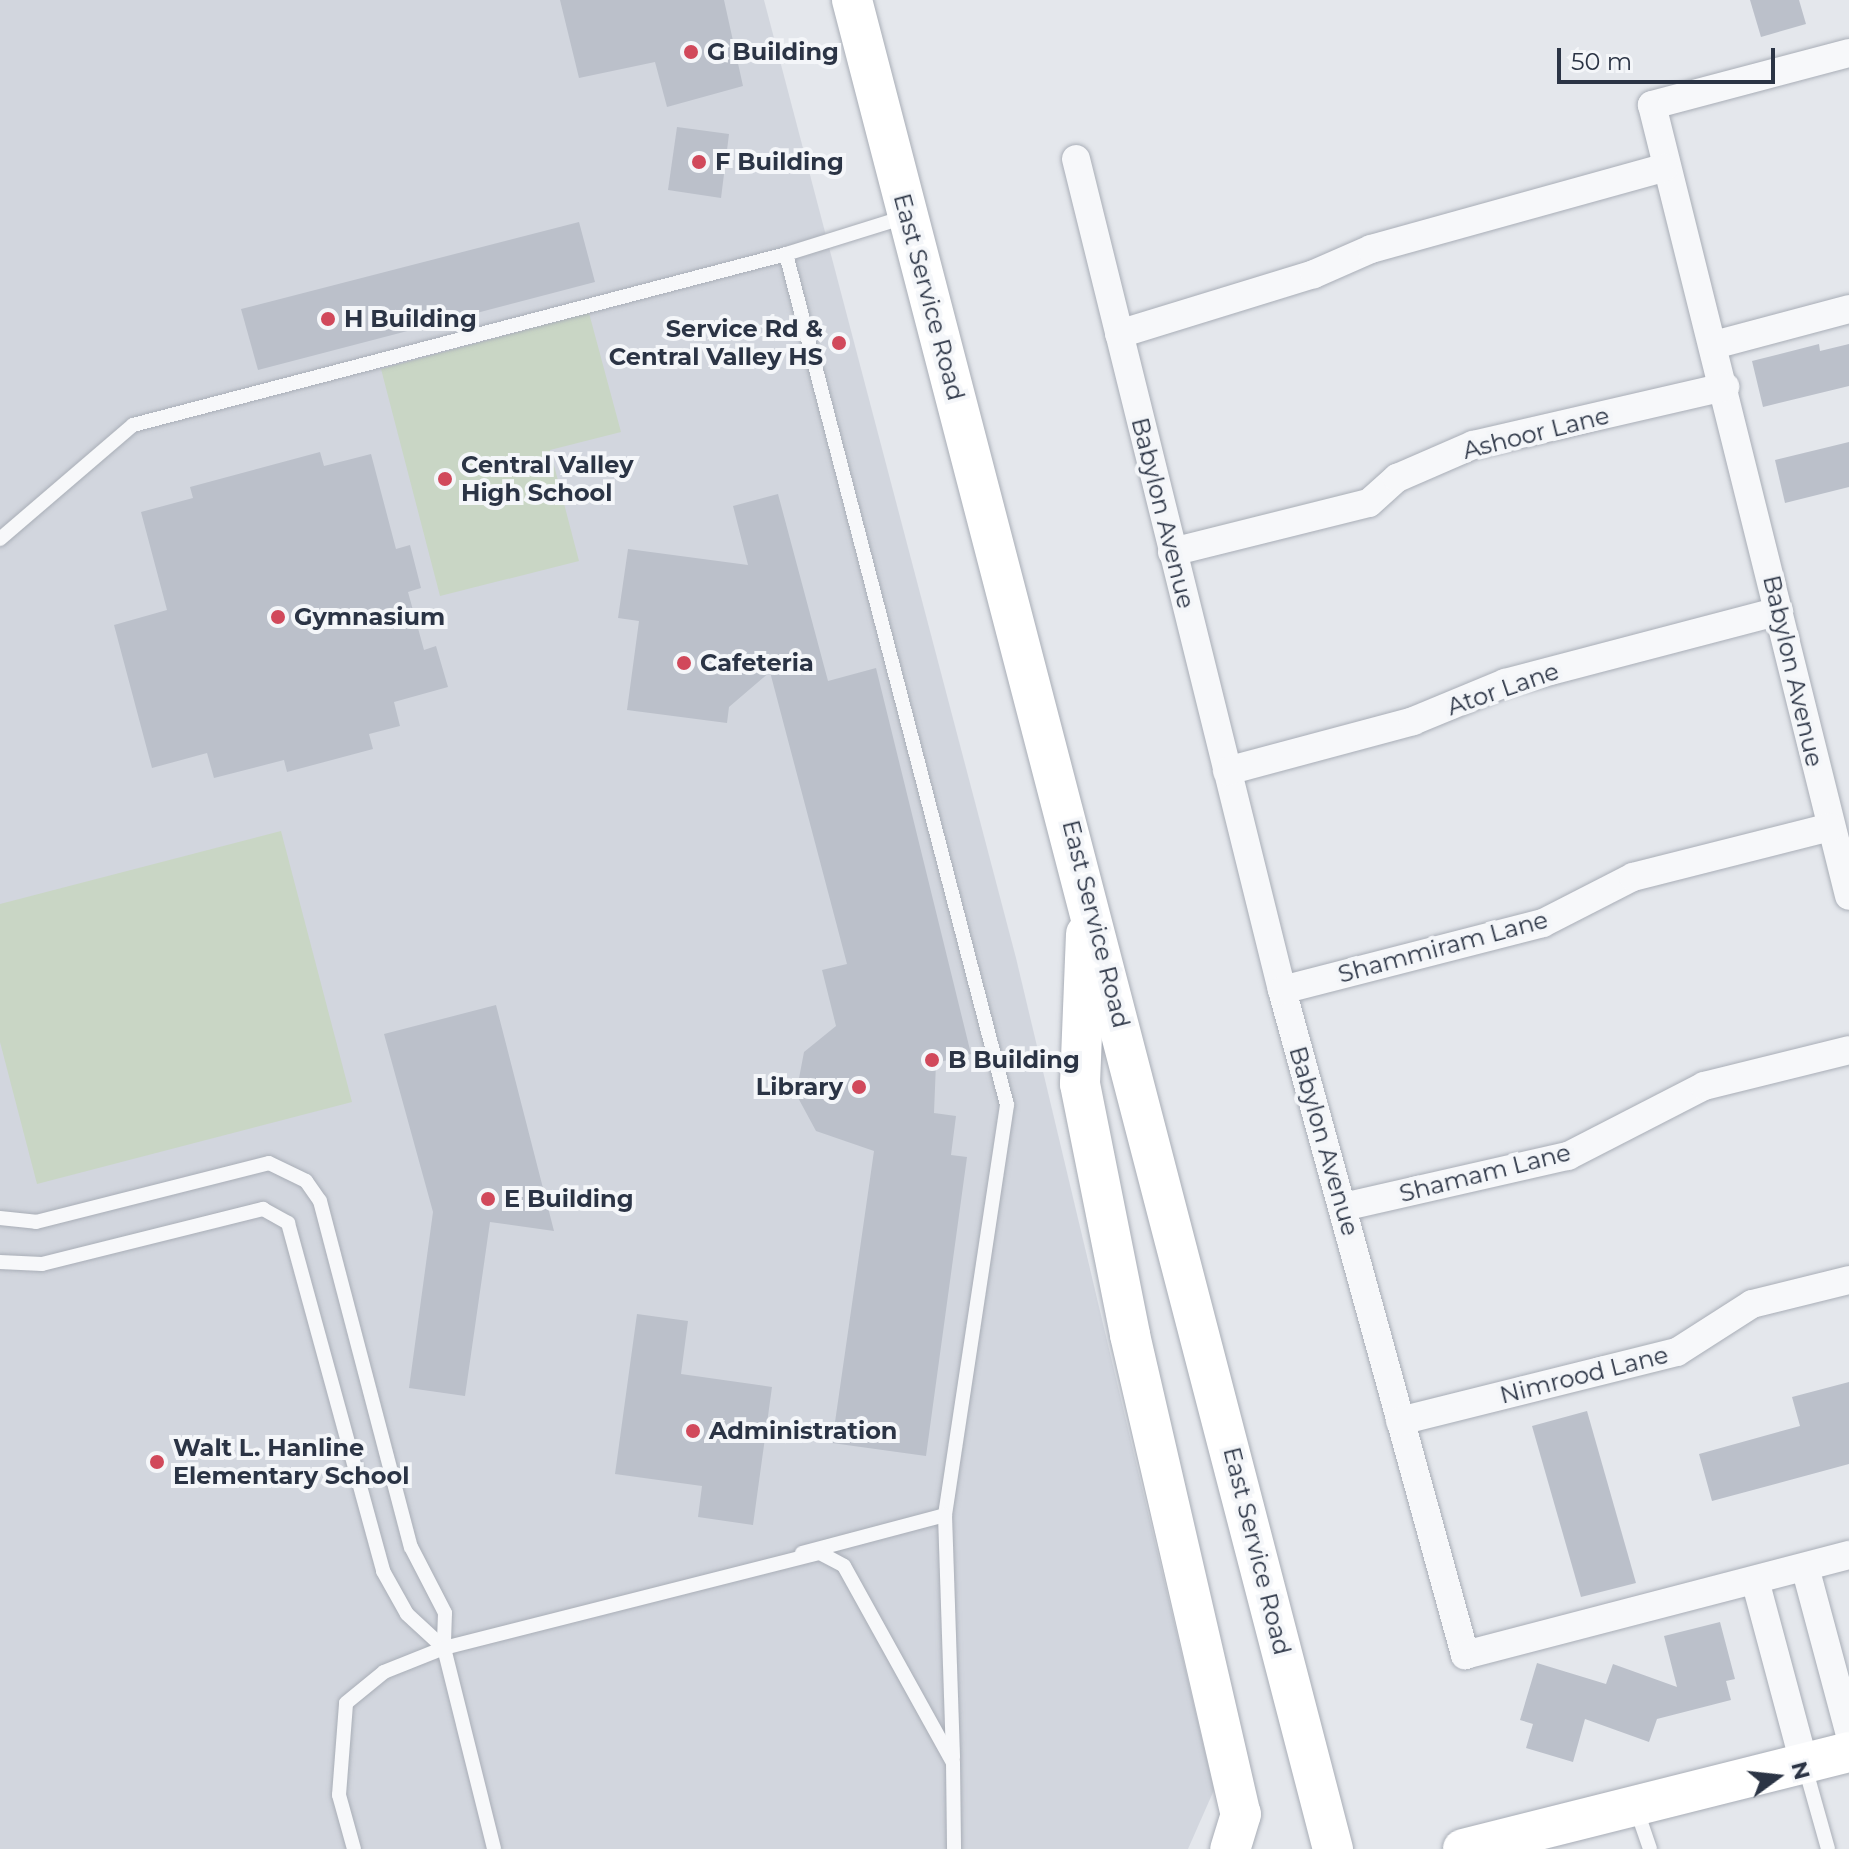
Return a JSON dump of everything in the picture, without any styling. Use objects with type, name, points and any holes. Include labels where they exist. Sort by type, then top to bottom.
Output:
[{"type":"street","name":"East Service Road","points":[[852,0],[906,217],[1087,890],[1333,1849]]},
{"type":"street","name":"Babylon Avenue","points":[[1849,53],[1652,105],[1664,168],[1725,387],[1849,896]]},
{"type":"street","name":"Babylon Avenue","points":[[1076,159],[1282,990],[1465,1655],[1849,1555]]},
{"type":"street","points":[[1119,334],[1314,274],[1371,249],[1664,168]]},
{"type":"street","points":[[1714,345],[1849,309]]},
{"type":"street","name":"Ashoor Lane","points":[[1172,552],[1369,503],[1397,478],[1473,445],[1725,387]]},
{"type":"street","name":"Ator Lane","points":[[1227,771],[1413,721],[1505,683],[1779,611]]},
{"type":"street","name":"Shammiram Lane","points":[[1282,990],[1543,923],[1633,877],[1830,827]]},
{"type":"street","points":[[1087,890],[1080,1084],[1130,1335],[1241,1814],[1230,1849]]},
{"type":"street","name":"Shamam Lane","points":[[1343,1207],[1568,1156],[1704,1086],[1849,1050]]},
{"type":"street","name":"Nimrood Lane","points":[[1400,1421],[1677,1352],[1752,1304],[1849,1280]]},
{"type":"street","points":[[1805,1567],[1849,1731]]},
{"type":"street","points":[[1755,1580],[1804,1763]]},
{"type":"street","points":[[1463,1849],[1849,1752]]},
{"type":"lane","points":[[0,539],[133,425],[786,254],[906,217]]},
{"type":"lane","points":[[786,254],[1007,1105],[945,1515],[954,1849]]},
{"type":"lane","points":[[0,1218],[36,1222],[269,1163],[306,1181],[320,1201],[411,1547],[445,1613],[444,1648],[494,1849]]},
{"type":"lane","points":[[0,1262],[42,1264],[263,1209],[288,1223],[383,1571],[407,1614],[444,1648]]},
{"type":"lane","points":[[354,1849],[339,1795],[346,1703],[384,1672],[444,1648],[945,1515]]},
{"type":"lane","points":[[802,1553],[844,1566],[953,1763]]},
{"type":"lane","points":[[1804,1763],[1828,1849]]},
{"type":"lane","points":[[1636,1807],[1650,1849]]},
{"type":"shaded area","name":"Central Valley High School","points":[[0,0],[764,0],[1016,958],[1214,1790],[1188,1849],[0,1849]]},
{"type":"green space","points":[[589,313],[621,432],[550,450],[579,561],[440,596],[381,369]]},
{"type":"green space","points":[[281,831],[352,1102],[37,1184],[0,1042],[0,904]]},
{"type":"building","name":"G Building","points":[[560,0],[724,0],[743,86],[667,107],[655,62],[579,78]]},
{"type":"building","points":[[1750,0],[1799,0],[1806,24],[1761,37]]},
{"type":"building","name":"F Building","points":[[677,127],[729,134],[721,198],[668,190]]},
{"type":"building","points":[[579,222],[595,282],[258,370],[241,309]]},
{"type":"building","points":[[1819,344],[1820,351],[1849,344],[1849,386],[1763,407],[1752,361]]},
{"type":"building","points":[[1849,442],[1849,487],[1785,503],[1775,460]]},
{"type":"building","name":"Gymnasium","points":[[320,452],[324,466],[371,454],[396,549],[410,545],[421,588],[408,592],[424,650],[436,646],[448,687],[394,702],[400,726],[369,734],[373,749],[287,772],[284,760],[214,778],[207,753],[152,768],[114,625],[167,610],[141,512],[193,498],[190,487]]},
{"type":"building","name":"B Building","points":[[778,494],[828,681],[876,668],[971,1054],[936,1063],[934,1113],[956,1116],[951,1155],[967,1157],[926,1456],[832,1443],[874,1151],[816,1131],[796,1094],[804,1052],[836,1026],[822,970],[847,964],[770,672],[729,707],[727,723],[627,710],[639,621],[618,618],[628,549],[748,565],[733,506]]},
{"type":"building","name":"E Building","points":[[496,1005],[554,1231],[490,1222],[465,1396],[409,1388],[433,1212],[384,1034]]},
{"type":"building","name":"Administration","points":[[637,1314],[688,1321],[681,1374],[772,1387],[753,1525],[698,1517],[702,1486],[615,1474]]},
{"type":"building","points":[[1849,1382],[1849,1464],[1712,1501],[1699,1454],[1800,1426],[1792,1397]]},
{"type":"building","points":[[1587,1411],[1636,1583],[1581,1597],[1532,1426]]},
{"type":"building","points":[[1720,1622],[1735,1679],[1726,1681],[1731,1700],[1657,1719],[1649,1742],[1585,1719],[1573,1762],[1526,1748],[1533,1724],[1520,1720],[1537,1663],[1606,1684],[1613,1664],[1677,1687],[1664,1636]]},
{"type":"place","name":"G Building","points":[[691,52]]},
{"type":"place","name":"F Building","points":[[699,162]]},
{"type":"place","name":"H Building","points":[[328,319]]},
{"type":"place","name":"Service Rd & Central Valley HS","points":[[839,343]]},
{"type":"place","name":"Central Valley High School","points":[[445,479]]},
{"type":"place","name":"Gymnasium","points":[[278,617]]},
{"type":"place","name":"Cafeteria","points":[[684,663]]},
{"type":"place","name":"B Building","points":[[932,1060]]},
{"type":"place","name":"Library","points":[[859,1087]]},
{"type":"place","name":"E Building","points":[[488,1199]]},
{"type":"place","name":"Administration","points":[[693,1431]]},
{"type":"place","name":"Walt L. Hanline Elementary School","points":[[157,1462]]}]
